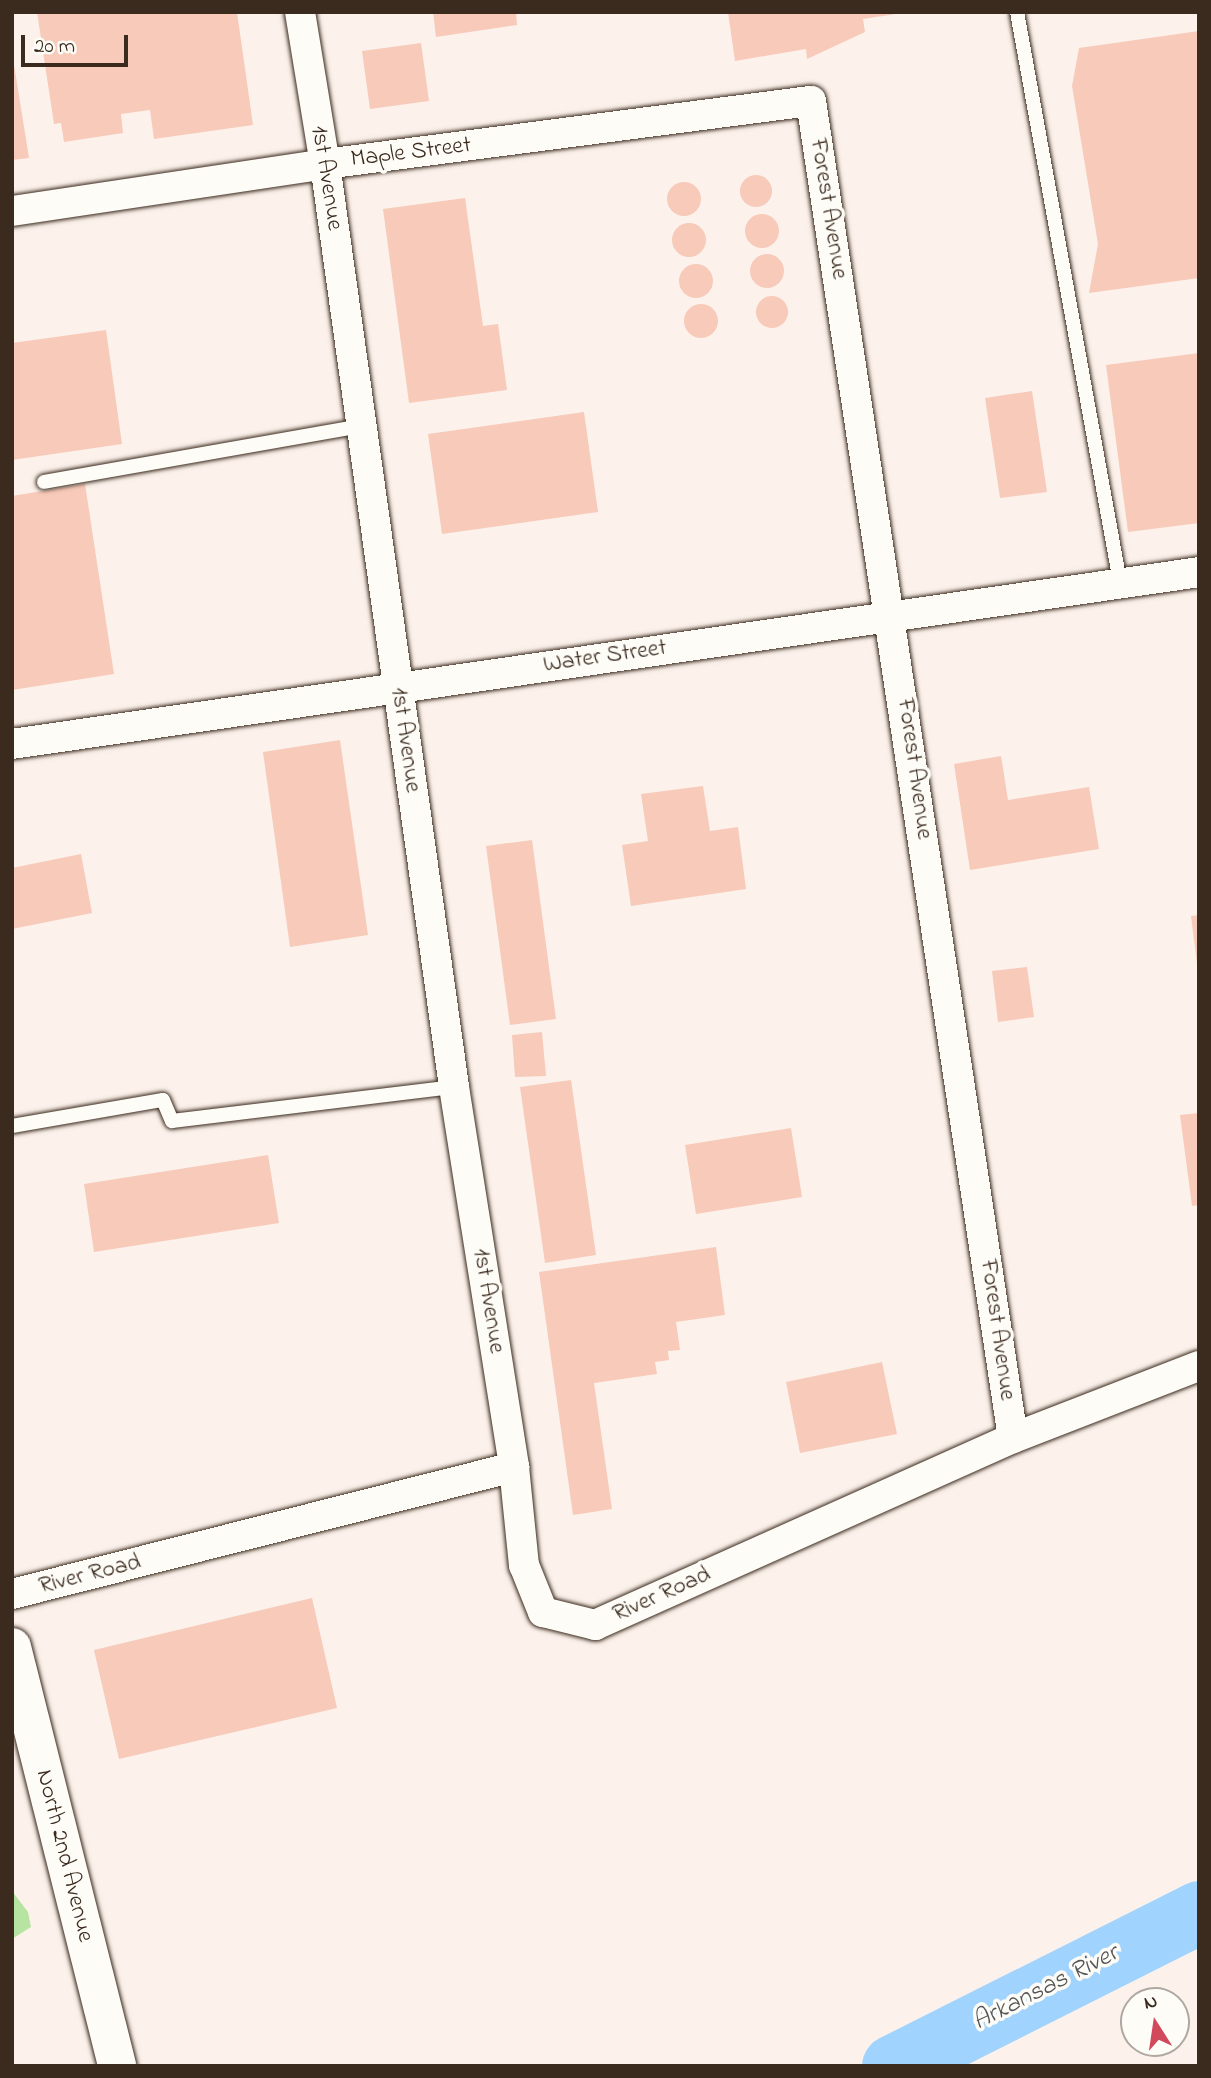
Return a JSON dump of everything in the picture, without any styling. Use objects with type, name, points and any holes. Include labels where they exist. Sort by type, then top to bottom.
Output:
[{"type":"main road","name":"North 2nd Avenue","points":[[12,1647],[117,2066]]},
{"type":"street","name":"1st Avenue","points":[[300,12],[325,164],[454,1087],[514,1467]]},
{"type":"street","name":"Maple Street","points":[[12,211],[325,164],[811,101]]},
{"type":"street","name":"Forest Avenue","points":[[811,101],[891,615],[1013,1438]]},
{"type":"street","name":"Water Street","points":[[12,744],[1199,572]]},
{"type":"street","name":"River Road","points":[[12,1594],[514,1467],[524,1565],[543,1612],[594,1625],[1013,1438],[1199,1366]]},
{"type":"lane","points":[[1017,12],[1120,582]]},
{"type":"lane","points":[[44,482],[362,426]]},
{"type":"lane","points":[[12,1126],[163,1100],[172,1121],[454,1087]]},
{"type":"green space","points":[[12,1891],[28,1912],[31,1927],[12,1939]]},
{"type":"building","points":[[37,12],[237,12],[253,125],[154,139],[150,110],[121,114],[123,133],[64,142],[61,123],[54,124]]},
{"type":"building","points":[[433,12],[516,12],[517,25],[436,37]]},
{"type":"building","points":[[728,12],[896,14],[863,19],[865,32],[807,59],[806,49],[735,61]]},
{"type":"building","points":[[1199,31],[1199,278],[1089,293],[1098,244],[1072,86],[1079,48]]},
{"type":"building","points":[[421,43],[429,101],[370,109],[362,51]]},
{"type":"building","points":[[12,52],[29,158],[12,160]]},
{"type":"building","points":[[756,175],[768,179],[772,191],[768,203],[756,207],[744,203],[740,191],[744,179]]},
{"type":"building","points":[[684,182],[696,187],[701,199],[696,211],[684,216],[672,211],[667,199],[672,187]]},
{"type":"building","points":[[465,198],[483,326],[498,324],[507,390],[409,403],[383,209]]},
{"type":"building","points":[[762,214],[774,219],[779,231],[774,243],[762,248],[750,243],[745,231],[750,219]]},
{"type":"building","points":[[689,223],[701,228],[706,240],[701,252],[689,257],[677,252],[672,240],[677,228]]},
{"type":"building","points":[[767,254],[779,259],[784,271],[779,283],[767,288],[755,283],[750,271],[755,259]]},
{"type":"building","points":[[696,264],[708,269],[713,281],[708,293],[696,298],[684,293],[679,281],[684,269]]},
{"type":"building","points":[[772,296],[784,300],[788,312],[784,324],[772,328],[760,324],[756,312],[760,300]]},
{"type":"building","points":[[701,304],[713,309],[718,321],[713,333],[701,338],[689,333],[684,321],[689,309]]},
{"type":"building","points":[[106,330],[122,444],[12,460],[12,343]]},
{"type":"building","points":[[1199,353],[1199,523],[1128,532],[1106,365]]},
{"type":"building","points":[[1032,391],[1047,492],[1000,498],[985,398]]},
{"type":"building","points":[[584,412],[598,512],[442,534],[428,434]]},
{"type":"building","points":[[85,484],[114,674],[12,690],[12,496]]},
{"type":"building","points":[[340,740],[368,935],[290,947],[263,752]]},
{"type":"building","points":[[1001,756],[1008,800],[1089,787],[1099,849],[970,870],[954,764]]},
{"type":"building","points":[[703,786],[710,831],[738,827],[746,889],[631,906],[622,845],[648,841],[641,794]]},
{"type":"building","points":[[532,840],[556,1019],[510,1025],[486,846]]},
{"type":"building","points":[[81,854],[92,913],[12,929],[12,868]]},
{"type":"building","points":[[1199,915],[1199,964],[1197,964],[1191,916]]},
{"type":"building","points":[[1027,967],[1034,1017],[998,1022],[992,971]]},
{"type":"building","points":[[542,1032],[546,1076],[515,1077],[512,1035]]},
{"type":"building","points":[[571,1080],[596,1255],[545,1263],[520,1087]]},
{"type":"building","points":[[1199,1113],[1199,1205],[1192,1206],[1180,1115]]},
{"type":"building","points":[[791,1128],[802,1197],[696,1214],[685,1145]]},
{"type":"building","points":[[268,1155],[279,1223],[94,1252],[84,1184]]},
{"type":"building","points":[[716,1247],[725,1315],[676,1322],[680,1350],[668,1351],[669,1360],[655,1362],[657,1374],[594,1383],[612,1509],[573,1515],[539,1272]]},
{"type":"building","points":[[882,1362],[897,1434],[800,1453],[786,1382]]},
{"type":"building","points":[[312,1598],[337,1708],[119,1759],[94,1650]]},
{"type":"waterway","name":"Arkansas River","points":[[893,2066],[1199,1912]]}]
